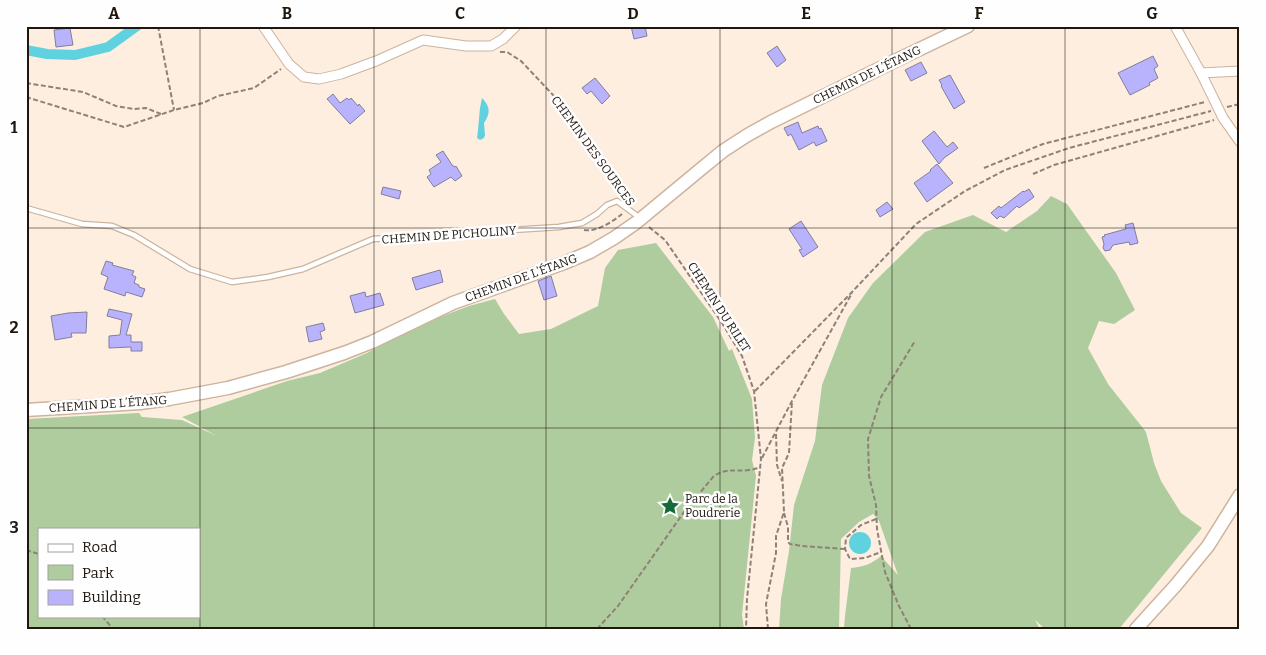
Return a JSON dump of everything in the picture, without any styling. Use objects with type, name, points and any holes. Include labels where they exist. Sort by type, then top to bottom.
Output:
[{"type":"main road","name":"CHEMIN DE L’ÉTANG","points":[[26,410],[130,404],[170,399],[228,388],[286,372],[372,342],[453,303],[590,252],[642,218],[723,151],[746,136],[968,26]]},
{"type":"main road","points":[[1136,629],[1208,546],[1240,495]]},
{"type":"street","points":[[263,26],[289,64],[304,77],[319,79],[376,62],[423,40],[466,46],[490,46],[504,39],[516,26]]},
{"type":"street","points":[[1175,26],[1201,72],[1223,118],[1240,142]]},
{"type":"street","points":[[1201,72],[1240,71]]},
{"type":"lane","name":"CHEMIN DE PICHOLINY","points":[[26,208],[82,224],[112,226],[134,235],[190,270],[232,282],[268,277],[303,269],[373,240],[559,228],[582,223],[607,205],[617,201],[642,218]]},
{"type":"path","points":[[158,26],[174,110]]},
{"type":"path","name":"CHEMIN DES SOURCES","points":[[493,52],[507,52],[521,61],[554,96],[624,198]]},
{"type":"path","points":[[26,97],[124,127],[174,110],[202,103],[218,96],[254,88],[289,64]]},
{"type":"path","points":[[26,82],[83,92],[116,106],[134,109],[146,108],[162,114]]},
{"type":"path","points":[[984,168],[1043,144],[1214,100]]},
{"type":"path","points":[[754,391],[916,224],[966,190],[1005,170],[1069,148],[1240,104]]},
{"type":"path","points":[[1033,174],[1054,165],[1223,118]]},
{"type":"path","points":[[577,224],[581,229],[590,231],[617,218],[627,209]]},
{"type":"path","name":"CHEMIN DU RILET","points":[[642,218],[648,226],[665,240],[722,323],[742,356],[754,391],[761,467],[747,599],[746,629]]},
{"type":"path","points":[[761,459],[853,291]]},
{"type":"path","points":[[911,629],[885,572],[877,529],[876,505],[868,476],[868,439],[881,397],[915,341]]},
{"type":"path","points":[[792,401],[789,452],[782,468],[784,512],[788,527],[788,542],[802,546],[845,549]]},
{"type":"path","points":[[776,431],[777,465],[783,483]]},
{"type":"path","points":[[597,629],[618,606],[684,512],[713,476],[725,470],[749,470],[761,467]]},
{"type":"path","points":[[768,629],[766,604],[776,553],[776,536],[784,512]]},
{"type":"path","points":[[876,519],[861,525],[846,538],[845,549],[850,559],[864,558],[881,552]]},
{"type":"path","points":[[26,550],[38,554]]},
{"type":"path","points":[[104,618],[113,629]]},
{"type":"green space","points":[[1051,196],[1067,204],[1116,273],[1135,310],[1114,324],[1099,321],[1088,348],[1108,384],[1146,432],[1161,481],[1181,513],[1202,528],[1119,629],[1045,629],[1035,620],[1040,629],[844,629],[851,568],[867,565],[881,556],[898,575],[879,521],[873,514],[859,522],[841,539],[839,629],[779,629],[781,599],[794,505],[815,441],[822,385],[848,318],[873,283],[925,232],[973,215],[1006,232],[1037,211]]},
{"type":"green space","points":[[656,243],[713,317],[729,351],[732,349],[752,399],[755,438],[752,460],[756,476],[742,615],[744,629],[26,629],[26,419],[139,413],[142,417],[182,420],[217,436],[182,417],[287,381],[320,373],[367,353],[419,325],[469,306],[495,299],[519,334],[551,329],[598,306],[605,268],[618,250]]},
{"type":"water","points":[[482,98],[487,104],[489,113],[484,123],[484,138],[480,140],[477,138]]},
{"type":"water","points":[[860,532],[868,535],[871,543],[868,551],[860,554],[852,551],[849,543],[852,535]]},
{"type":"building","points":[[631,26],[645,26],[647,36],[634,39]]},
{"type":"building","points":[[70,28],[73,45],[56,47],[54,30]]},
{"type":"building","points":[[777,46],[786,60],[777,67],[767,53]]},
{"type":"building","points":[[1153,56],[1158,66],[1154,69],[1158,78],[1149,83],[1150,85],[1130,95],[1118,73]]},
{"type":"building","points":[[921,62],[927,73],[911,81],[905,70]]},
{"type":"building","points":[[950,75],[965,102],[954,109],[939,80]]},
{"type":"building","points":[[595,78],[610,96],[602,104],[591,91],[587,94],[582,88]]},
{"type":"building","points":[[333,94],[340,103],[347,98],[349,100],[351,98],[365,111],[350,124],[327,99]]},
{"type":"building","points":[[798,122],[802,133],[818,126],[819,129],[821,128],[827,141],[816,146],[814,142],[799,150],[791,134],[788,136],[784,128]]},
{"type":"building","points":[[934,131],[947,147],[953,142],[958,148],[939,164],[922,141]]},
{"type":"building","points":[[443,151],[462,176],[455,181],[451,177],[434,187],[427,177],[431,174],[429,170],[441,162],[436,155]]},
{"type":"building","points":[[937,164],[953,183],[927,202],[914,183],[931,171]]},
{"type":"building","points":[[383,187],[401,191],[399,199],[381,194]]},
{"type":"building","points":[[1029,189],[1034,197],[1019,208],[1017,206],[1004,218],[1000,216],[997,219],[991,213],[999,206],[1001,208],[1023,191]]},
{"type":"building","points":[[887,202],[893,209],[880,217],[876,210]]},
{"type":"building","points":[[801,221],[818,247],[803,257],[799,250],[802,249],[789,229]]},
{"type":"building","points":[[1133,223],[1138,243],[1130,245],[1129,242],[1113,245],[1110,250],[1105,251],[1102,237],[1104,235],[1126,229],[1125,225]]},
{"type":"building","points":[[106,261],[113,263],[112,265],[134,271],[132,275],[136,277],[134,283],[145,289],[142,297],[126,292],[125,296],[104,289],[108,277],[101,274]]},
{"type":"building","points":[[440,270],[443,282],[416,290],[412,278]]},
{"type":"building","points":[[551,276],[557,296],[544,300],[538,281]]},
{"type":"building","points":[[365,292],[366,297],[380,293],[384,305],[355,313],[350,296]]},
{"type":"building","points":[[109,309],[132,314],[126,335],[131,335],[131,342],[142,342],[142,351],[131,351],[131,347],[109,348],[109,336],[120,335],[122,320],[107,316]]},
{"type":"building","points":[[87,312],[86,333],[71,333],[72,337],[55,340],[51,316]]},
{"type":"building","points":[[323,323],[325,330],[320,332],[322,339],[309,342],[306,327]]},
{"type":"waterway","points":[[26,50],[47,54],[75,55],[108,47],[137,26]]},
{"type":"place","name":"Parc de la Poudrerie","points":[[670,506]]}]
